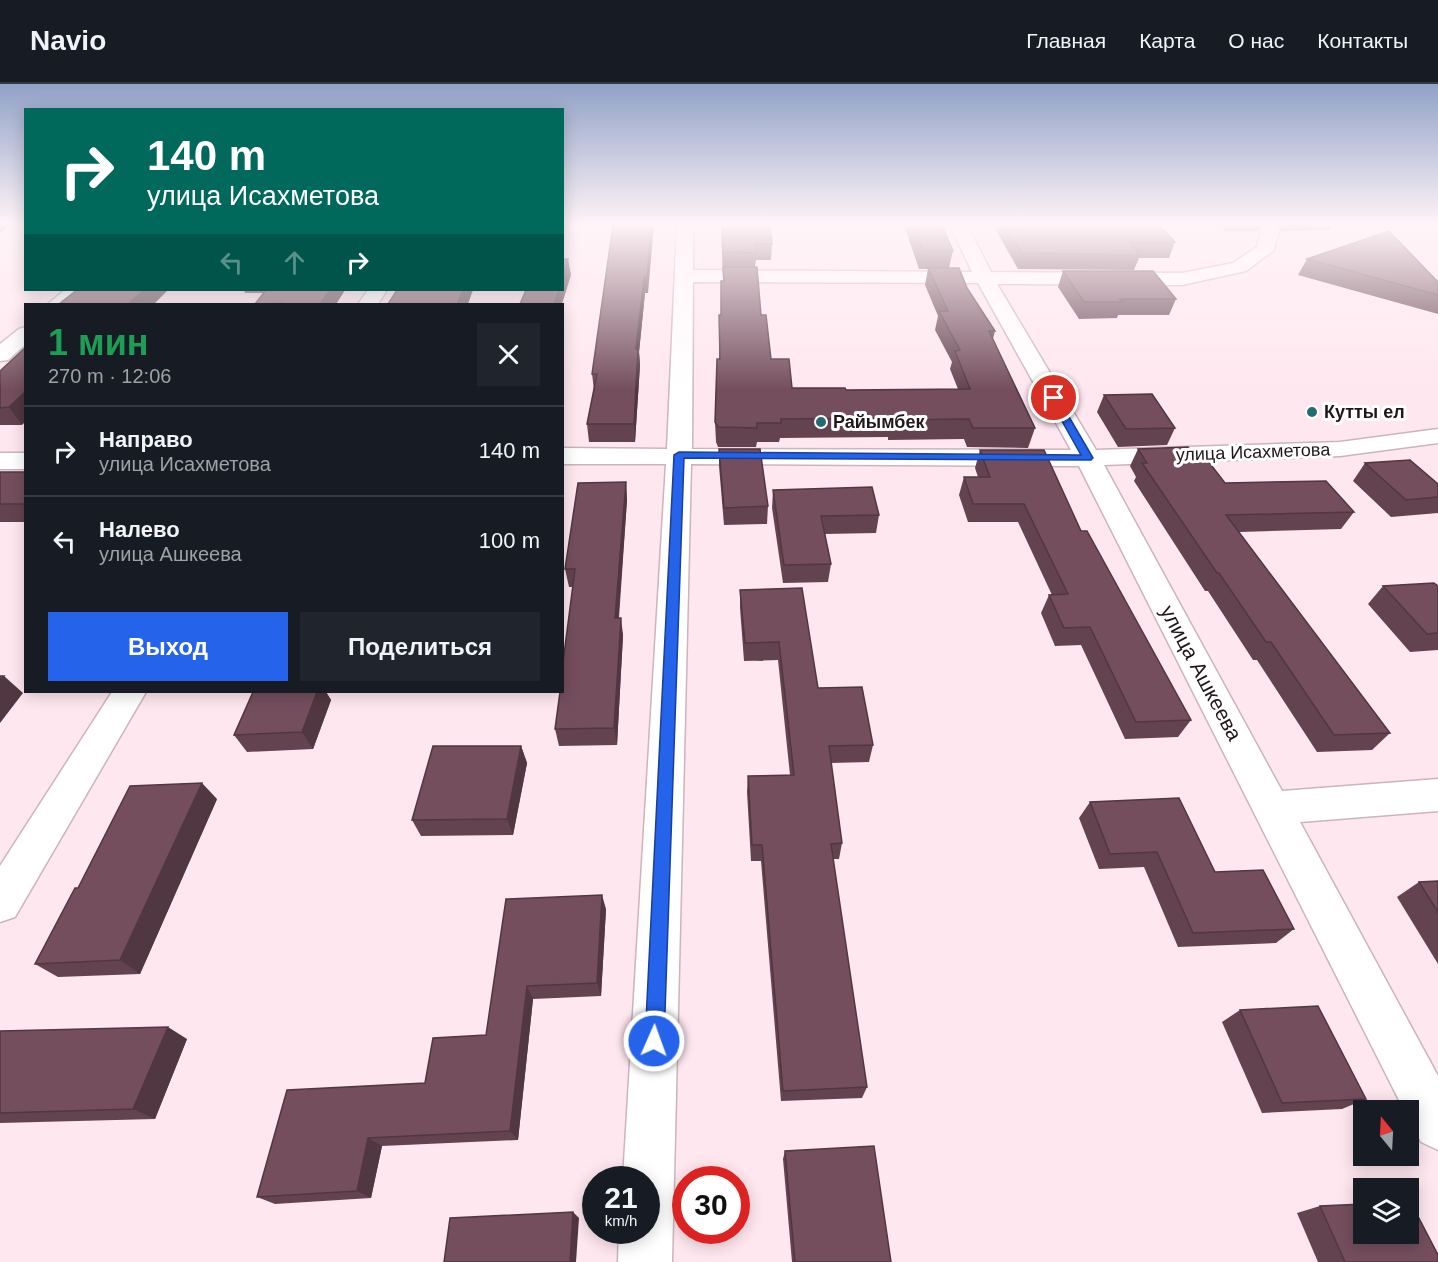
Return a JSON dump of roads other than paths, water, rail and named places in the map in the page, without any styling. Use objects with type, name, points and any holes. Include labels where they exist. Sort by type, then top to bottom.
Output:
[{"type":"street","points":[[649,1166],[679,455],[683,280]]},
{"type":"street","name":"улица Ашкеева","points":[[986,280],[1088,458],[1438,1125]]},
{"type":"street","points":[[59,303],[75,291]]},
{"type":"street","points":[[0,355],[24,335]]},
{"type":"street","name":"улица Исахметова","points":[[564,456],[1088,458],[1340,449],[1438,436]]},
{"type":"street","points":[[0,461],[24,461]]},
{"type":"street","points":[[0,903],[128,693]]},
{"type":"street","points":[[1272,808],[1438,795]]},
{"type":"street","points":[[645,1262],[646,1244]]},
{"type":"place","name":"Кутты ел","points":[[1312,412]]},
{"type":"place","name":"Райымбек","points":[[821,422]]}]
